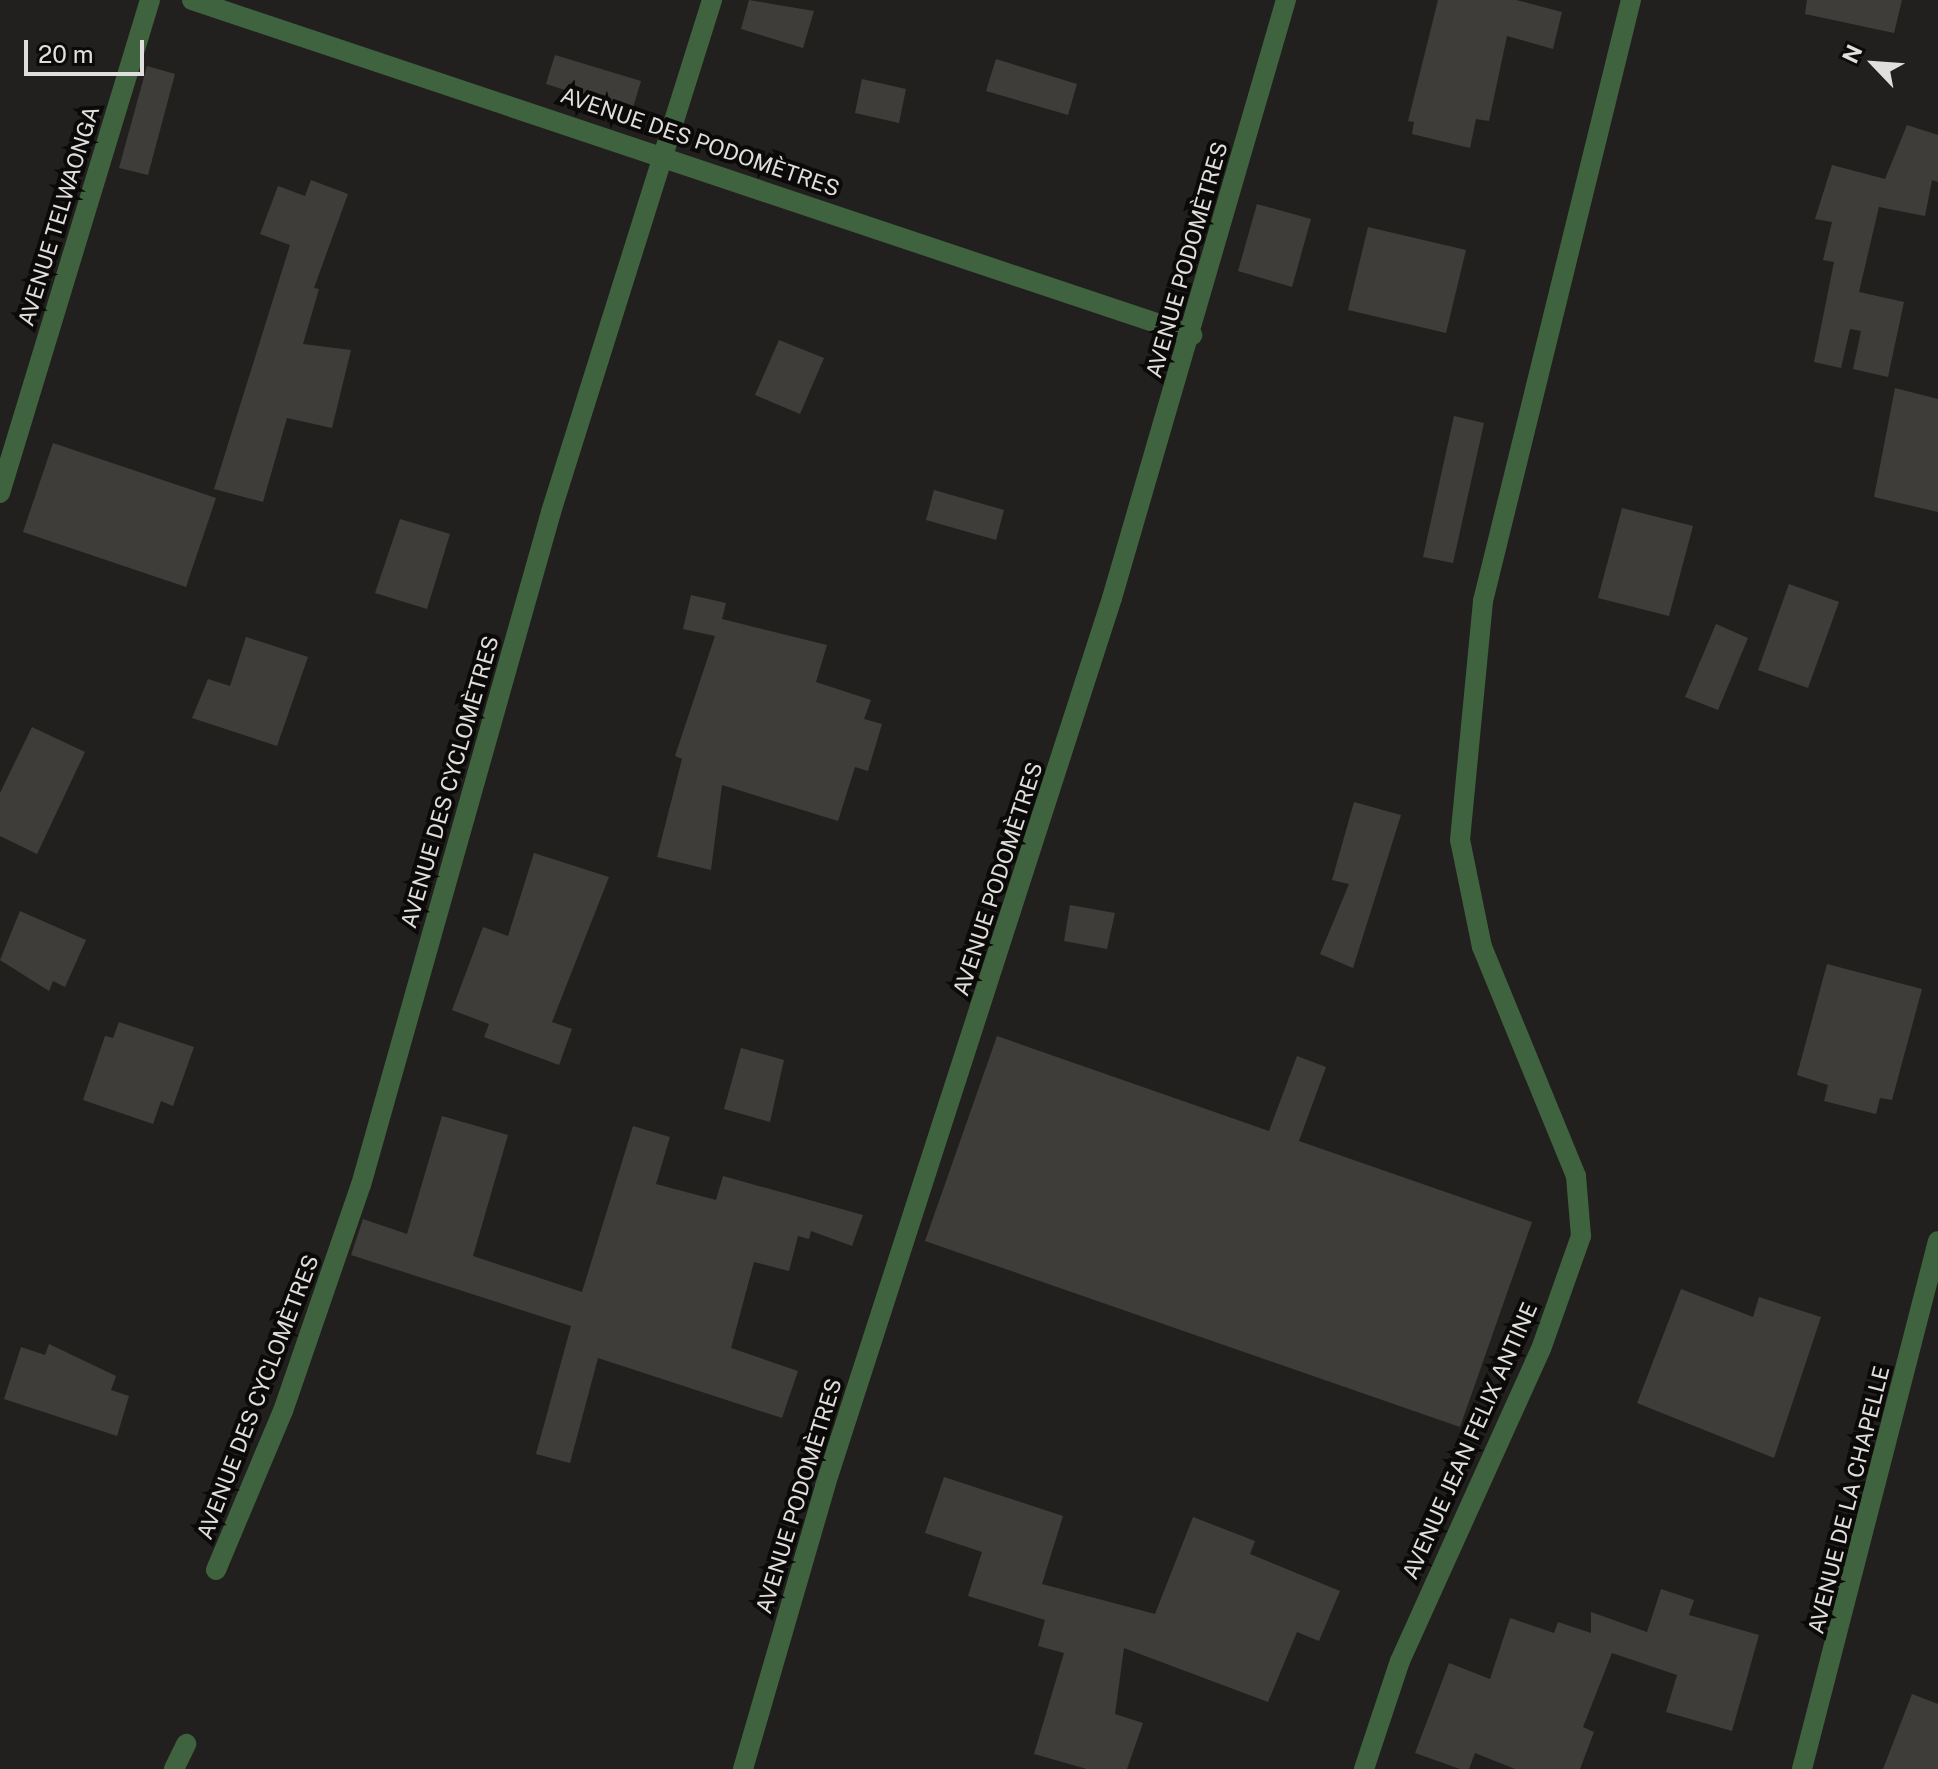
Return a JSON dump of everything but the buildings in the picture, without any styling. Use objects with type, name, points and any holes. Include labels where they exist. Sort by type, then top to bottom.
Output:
[{"type":"street","name":"AVENUE TELWAONGA","points":[[0,493],[150,0]]},
{"type":"street","name":"AVENUE DES PODOMÈTRES","points":[[192,0],[666,155],[1192,335]]},
{"type":"street","name":"AVENUE DES CYCLOMÈTRES","points":[[216,1570],[283,1411],[361,1185],[551,512],[666,155],[712,0]]},
{"type":"street","name":"AVENUE PODOMÈTRES","points":[[743,1769],[825,1486],[992,981],[1192,335],[1286,0]]},
{"type":"street","name":"AVENUE JEAN FELIX ANTINE","points":[[1364,1769],[1400,1661],[1541,1349],[1581,1236],[1576,1176],[1482,947],[1460,840],[1465,762],[1493,555],[1631,0]]},
{"type":"street","name":"AVENUE DE LA CHAPELLE","points":[[1802,1769],[1938,1241]]},
{"type":"street","points":[[174,1769],[186,1744]]}]
